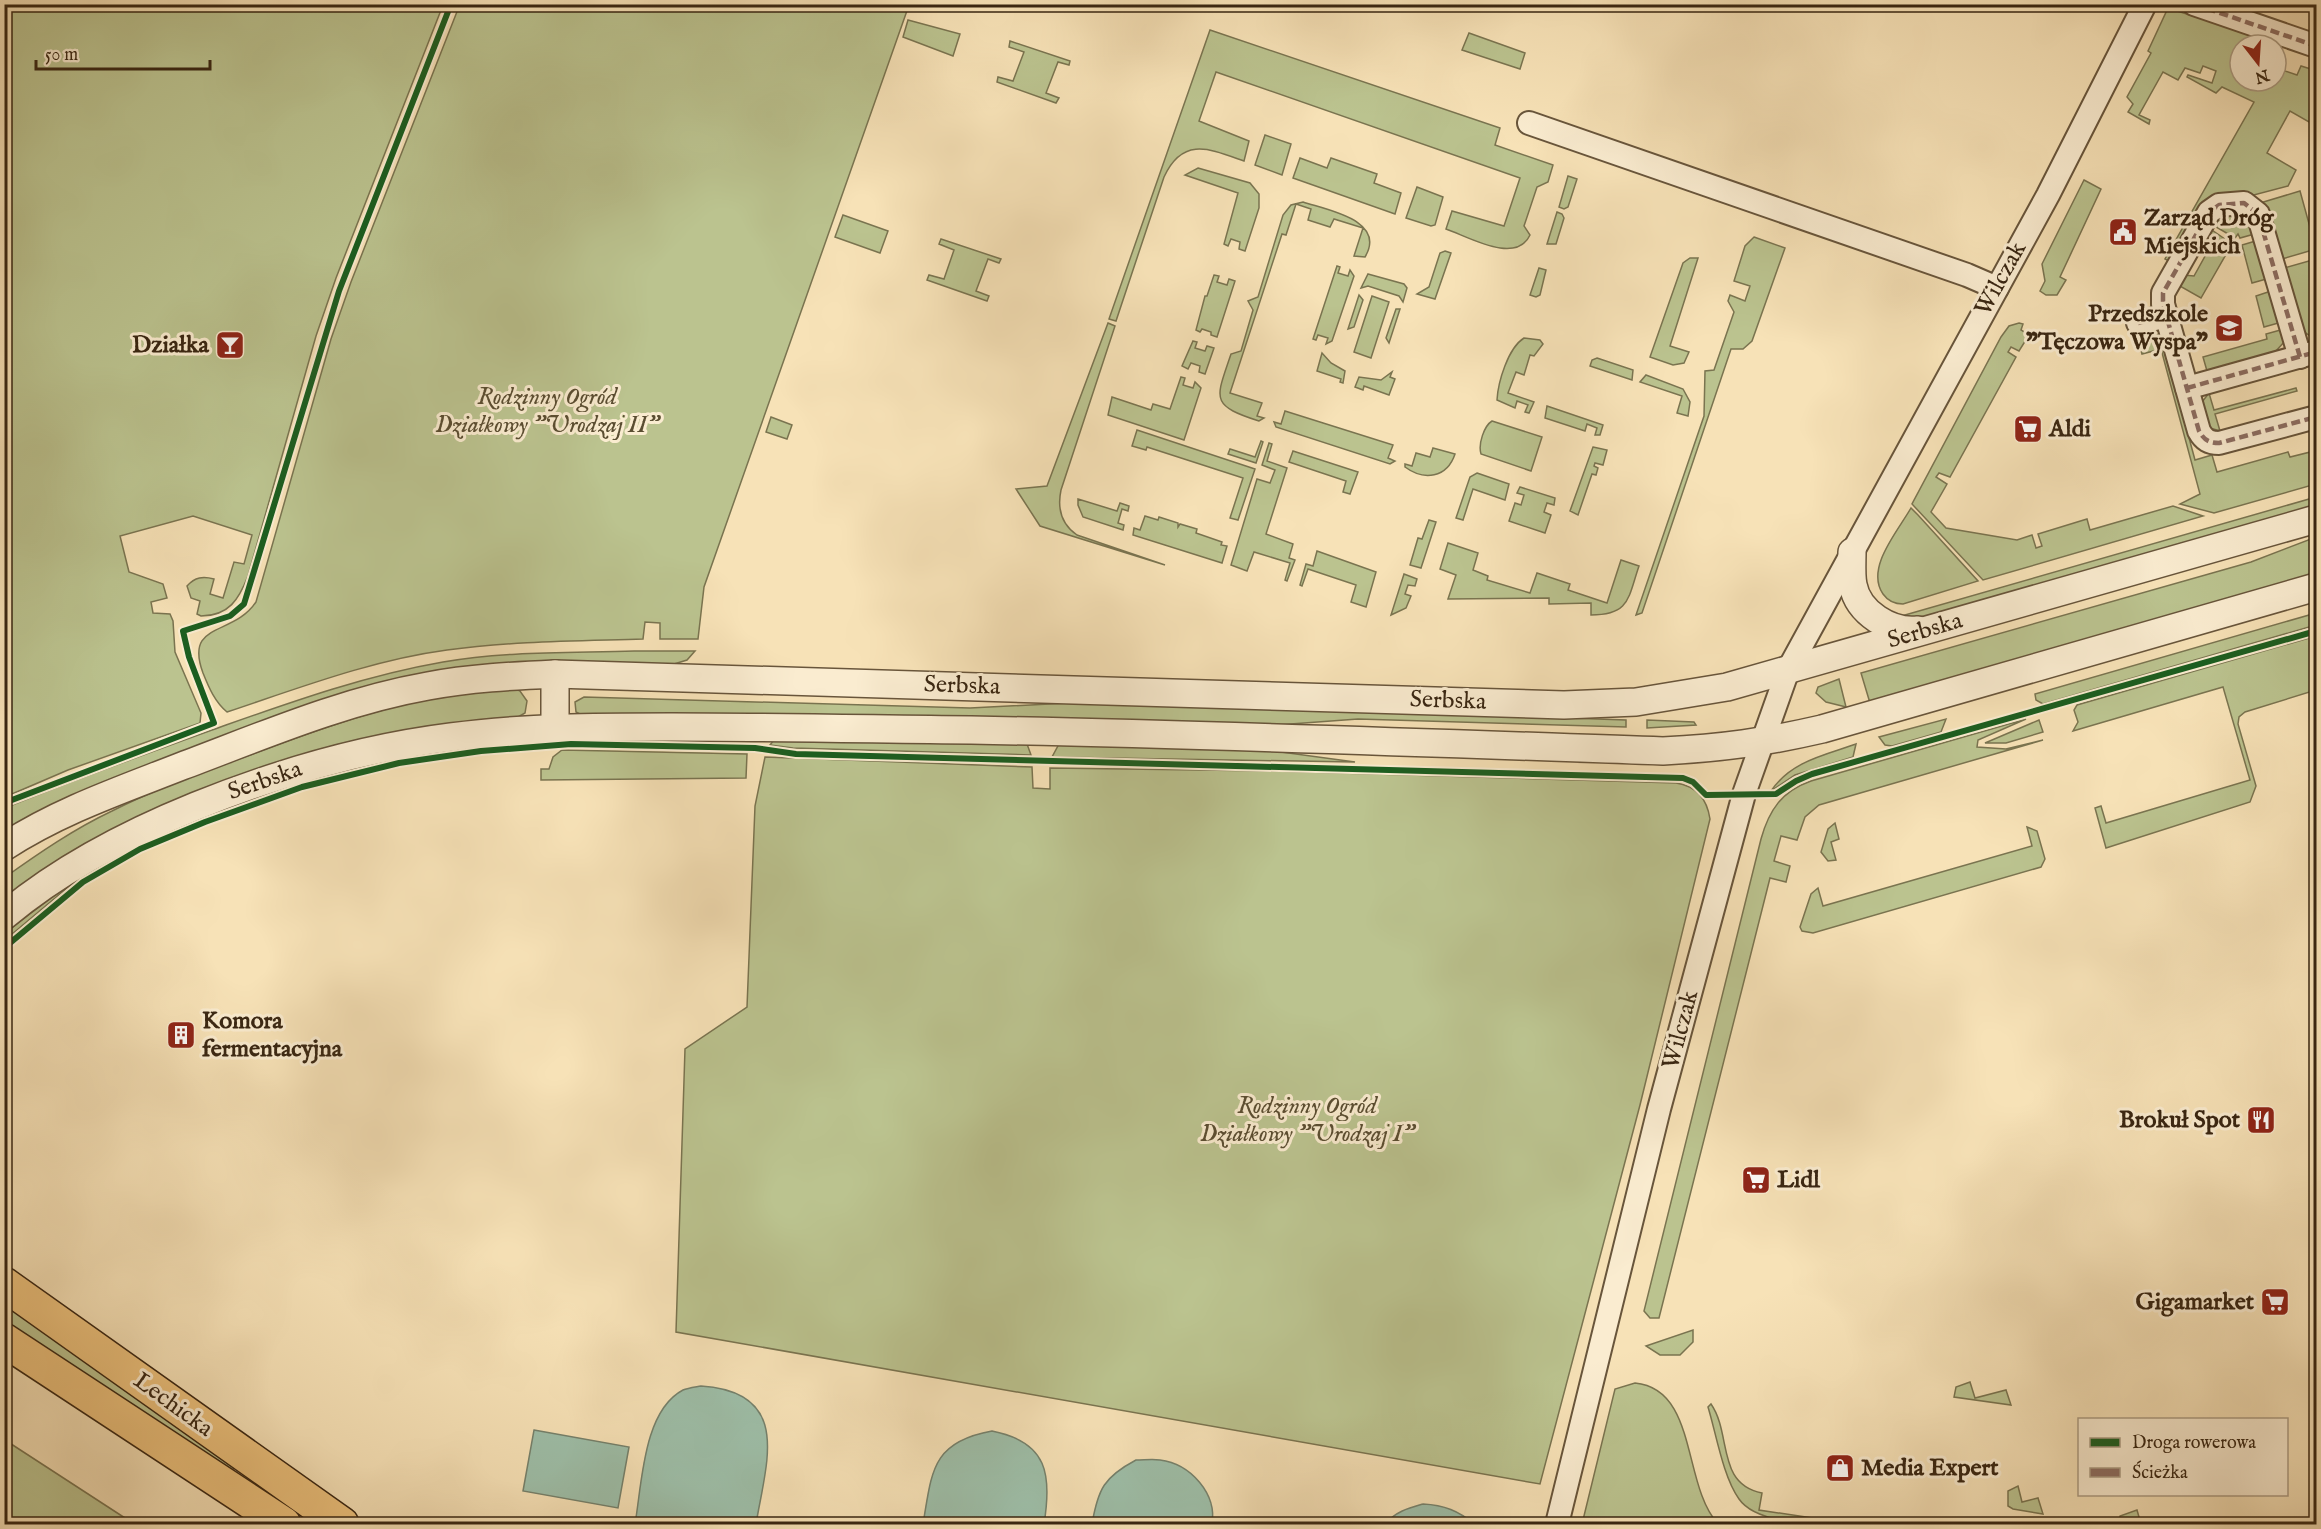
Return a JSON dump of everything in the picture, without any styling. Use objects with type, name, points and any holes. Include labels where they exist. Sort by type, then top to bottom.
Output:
[{"type":"main road","name":"Lechicka","points":[[4,1284],[342,1524]]},
{"type":"main road","name":"Lechicka","points":[[4,1340],[284,1524]]},
{"type":"street","name":"Wilczak","points":[[1557,1524],[1659,1109],[1743,794],[1788,670],[2127,45],[2145,4]]},
{"type":"street","points":[[2194,4],[2316,46]]},
{"type":"street","points":[[1529,123],[1967,275],[1996,288]]},
{"type":"street","points":[[2187,388],[2308,354],[2262,222],[2258,214],[2244,203],[2219,205],[2209,212],[2163,293],[2167,316],[2187,388],[2199,431],[2210,443],[2219,443],[2316,417]]},
{"type":"street","points":[[2138,323],[2167,316]]},
{"type":"street","name":"Serbska","points":[[4,847],[27,832],[88,803],[265,735],[357,703],[446,683],[555,674],[1575,705],[1636,702],[1700,693],[1788,670],[2316,519]]},
{"type":"street","points":[[1852,552],[1853,585],[1858,598],[1877,619],[1889,627],[1905,631],[1937,628]]},
{"type":"street","name":"Serbska","points":[[4,916],[36,890],[98,851],[155,823],[260,782],[315,764],[402,744],[452,736],[555,728],[756,727],[1030,731],[1663,751],[1762,743],[1822,729],[2316,587]]},
{"type":"street","points":[[555,674],[555,728]]},
{"type":"green space","points":[[5,4],[443,5],[336,278],[316,336],[248,576],[237,599],[219,613],[201,616],[197,614],[200,601],[191,598],[187,586],[199,578],[214,579],[210,594],[223,598],[234,562],[244,564],[252,535],[193,516],[120,536],[129,572],[163,584],[167,598],[151,602],[153,613],[170,614],[173,621],[175,652],[201,713],[200,723],[68,770],[5,797]]},
{"type":"green space","name":"Rodzinny Ogród Działkowy \"Urodzaj II\"","points":[[460,4],[909,5],[704,587],[698,639],[660,639],[660,623],[645,622],[643,639],[520,643],[447,650],[363,668],[227,712],[216,699],[203,673],[199,656],[200,645],[205,637],[235,621],[256,602],[331,339],[351,282]]},
{"type":"green space","points":[[2168,8],[2246,33],[2228,33],[2228,90],[2222,87],[2216,93],[2187,77],[2188,75],[2212,83],[2216,71],[2203,66],[2200,73],[2185,68],[2178,80],[2163,72],[2139,115],[2150,120],[2149,124],[2128,112],[2133,104],[2127,97],[2151,53],[2148,51]]},
{"type":"green space","points":[[908,20],[960,34],[953,56],[903,37]]},
{"type":"green space","points":[[1210,30],[1500,128],[1495,145],[1553,165],[1548,182],[1537,187],[1524,226],[1530,235],[1523,244],[1514,248],[1503,248],[1479,242],[1446,229],[1452,211],[1504,226],[1520,178],[1216,72],[1199,121],[1249,141],[1244,161],[1209,150],[1198,149],[1180,156],[1171,164],[1164,177],[1116,321],[1109,319]]},
{"type":"green space","points":[[1469,33],[1525,53],[1520,69],[1462,50]]},
{"type":"green space","points":[[1010,41],[1070,61],[1069,65],[1058,62],[1046,93],[1059,98],[1056,103],[997,82],[998,77],[1013,81],[1024,52],[1009,47]]},
{"type":"green space","points":[[2316,65],[2316,126],[2290,111],[2267,153],[2296,170],[2288,186],[2250,196],[2245,194],[2171,262],[2165,259],[2254,102],[2235,93],[2288,93],[2288,72],[2297,75],[2301,66],[2314,70]]},
{"type":"green space","points":[[1265,135],[1291,144],[1282,175],[1255,165]]},
{"type":"green space","points":[[1300,158],[1327,168],[1331,158],[1377,174],[1374,183],[1401,193],[1395,214],[1293,178]]},
{"type":"green space","points":[[1198,168],[1250,183],[1259,194],[1259,208],[1245,251],[1239,249],[1240,242],[1231,239],[1228,246],[1224,244],[1238,193],[1185,175]]},
{"type":"green space","points":[[1568,176],[1577,179],[1568,207],[1564,209],[1559,207]]},
{"type":"green space","points":[[2084,180],[2101,189],[2060,277],[2066,280],[2057,295],[2046,295],[2040,291],[2045,281],[2042,264]]},
{"type":"green space","points":[[1417,187],[1443,197],[1435,225],[1431,226],[1406,218]]},
{"type":"green space","points":[[2300,191],[2316,249],[2282,259],[2260,203]]},
{"type":"green space","points":[[1303,202],[1339,213],[1361,225],[1368,234],[1370,244],[1365,257],[1354,256],[1363,228],[1334,219],[1330,227],[1308,220],[1311,209],[1296,204],[1286,235],[1282,234],[1230,393],[1262,403],[1257,416],[1264,418],[1259,421],[1224,405],[1220,391],[1222,381],[1231,354],[1241,351],[1253,310],[1248,301],[1258,297],[1283,215],[1291,205]]},
{"type":"green space","points":[[1557,212],[1564,218],[1556,244],[1547,244]]},
{"type":"green space","points":[[2246,213],[2258,233],[2240,238],[2238,234],[2235,238],[2211,224],[2219,214]]},
{"type":"green space","points":[[843,215],[888,231],[880,253],[835,237]]},
{"type":"green space","points":[[2209,228],[2232,244],[2201,298],[2178,285],[2183,275],[2194,276],[2214,240],[2207,231]]},
{"type":"green space","points":[[1754,237],[1785,248],[1752,341],[1743,349],[1731,349],[1642,613],[1636,615],[1704,416],[1705,371],[1714,370],[1734,312],[1728,301],[1730,295],[1745,301],[1750,286],[1734,281],[1745,246]]},
{"type":"green space","points":[[941,239],[1001,259],[999,263],[988,259],[976,291],[989,296],[987,301],[927,280],[929,275],[944,279],[954,250],[939,244]]},
{"type":"green space","points":[[2259,240],[2270,278],[2252,283],[2242,245]]},
{"type":"green space","points":[[1445,251],[1451,253],[1435,299],[1417,294],[1429,287],[1440,253]]},
{"type":"green space","points":[[1690,258],[1698,258],[1670,346],[1689,352],[1684,363],[1673,365],[1650,357],[1683,263]]},
{"type":"green space","points":[[2316,259],[2316,340],[2303,331],[2284,268]]},
{"type":"green space","points":[[1337,266],[1340,267],[1338,273],[1348,276],[1350,270],[1354,276],[1332,341],[1326,344],[1328,338],[1318,335],[1316,340],[1313,339]]},
{"type":"green space","points":[[1539,268],[1546,270],[1540,295],[1536,297],[1530,295]]},
{"type":"green space","points":[[1368,274],[1404,284],[1407,288],[1403,302],[1399,296],[1368,286],[1361,288]]},
{"type":"green space","points":[[1214,275],[1219,276],[1217,282],[1227,285],[1229,279],[1235,281],[1217,337],[1202,329],[1200,332],[1196,330],[1205,296],[1207,296]]},
{"type":"green space","points":[[2274,290],[2282,322],[2264,327],[2256,296]]},
{"type":"green space","points":[[1359,295],[1363,300],[1354,327],[1348,329]]},
{"type":"green space","points":[[1372,296],[1389,302],[1371,358],[1354,352]]},
{"type":"green space","points":[[1396,309],[1400,309],[1389,343],[1386,338]]},
{"type":"green space","points":[[1108,323],[1115,326],[1061,490],[1060,510],[1067,526],[1077,535],[1165,565],[1040,526],[1016,489],[1047,486]]},
{"type":"green space","points":[[2023,324],[2021,330],[2029,335],[2019,351],[2011,347],[2008,352],[2016,357],[1950,477],[1939,473],[1936,477],[1947,484],[1931,512],[1946,528],[2017,540],[2032,535],[2036,548],[2042,546],[2038,534],[2087,519],[2090,530],[2173,506],[2203,516],[1983,580],[1912,504],[2001,337],[2009,326]]},
{"type":"green space","points":[[2284,329],[2285,341],[2275,352],[2207,371],[2203,357],[2267,339],[2266,334]]},
{"type":"green space","points":[[2149,331],[2156,333],[2164,345],[2195,460],[2212,455],[2217,472],[2288,452],[2290,457],[2314,451],[2316,445],[2316,484],[2214,513],[2180,504],[2200,494],[2161,349],[2142,354],[2137,335]]},
{"type":"green space","points":[[1524,338],[1540,340],[1543,344],[1534,356],[1530,355],[1524,375],[1516,372],[1508,393],[1534,402],[1529,413],[1525,412],[1528,405],[1517,401],[1515,408],[1497,400],[1505,366],[1513,349]]},
{"type":"green space","points":[[1193,341],[1197,342],[1195,348],[1205,351],[1207,346],[1214,348],[1205,374],[1199,372],[1200,366],[1191,363],[1188,369],[1182,366]]},
{"type":"green space","points":[[1322,353],[1331,363],[1345,371],[1343,383],[1340,382],[1341,379],[1317,371]]},
{"type":"green space","points":[[1597,358],[1633,370],[1632,380],[1590,366],[1592,360]]},
{"type":"green space","points":[[1392,372],[1390,377],[1395,379],[1389,395],[1364,386],[1363,390],[1355,387],[1359,377],[1381,380]]},
{"type":"green space","points":[[1646,375],[1683,389],[1690,402],[1688,416],[1677,413],[1682,396],[1640,382]]},
{"type":"green space","points":[[1181,377],[1185,378],[1183,385],[1193,388],[1195,382],[1201,388],[1184,440],[1108,415],[1112,397],[1151,410],[1153,404],[1170,409]]},
{"type":"green space","points":[[2296,388],[2297,391],[2215,414],[2220,431],[2210,428],[2202,402],[2209,393],[2214,410]]},
{"type":"green space","points":[[1547,406],[1603,425],[1600,435],[1595,435],[1597,428],[1587,424],[1585,431],[1545,418]]},
{"type":"green space","points":[[1285,411],[1393,445],[1388,458],[1395,461],[1390,464],[1276,427],[1274,422],[1281,424]]},
{"type":"green space","points":[[771,417],[792,425],[787,439],[766,432]]},
{"type":"green space","points":[[1492,421],[1542,437],[1531,471],[1481,454],[1482,436]]},
{"type":"green space","points":[[1137,430],[1255,469],[1238,520],[1230,518],[1243,478],[1147,447],[1146,450],[1132,446]]},
{"type":"green space","points":[[1261,441],[1263,442],[1256,463],[1228,454],[1230,449],[1255,457]]},
{"type":"green space","points":[[1269,443],[1272,444],[1267,461],[1287,468],[1266,534],[1293,544],[1289,558],[1295,560],[1287,581],[1285,580],[1290,563],[1254,552],[1247,571],[1231,565],[1257,479],[1270,483],[1275,470],[1262,465]]},
{"type":"green space","points":[[1593,447],[1607,450],[1603,465],[1595,463],[1594,466],[1598,468],[1596,475],[1592,474],[1578,515],[1570,511]]},
{"type":"green space","points":[[1433,448],[1455,454],[1441,472],[1427,475],[1405,467],[1405,464],[1412,466],[1416,453],[1430,457]]},
{"type":"green space","points":[[1293,451],[1358,472],[1350,494],[1343,492],[1346,481],[1289,462]]},
{"type":"green space","points":[[1477,473],[1509,484],[1505,500],[1473,489],[1463,520],[1456,518],[1470,477]]},
{"type":"green space","points":[[1520,487],[1555,498],[1554,505],[1547,503],[1544,512],[1551,515],[1545,533],[1509,521],[1515,503],[1521,505],[1524,495],[1517,493]]},
{"type":"green space","points":[[2316,497],[2316,507],[1921,619],[1898,617]]},
{"type":"green space","points":[[1078,499],[1117,511],[1120,503],[1129,506],[1128,511],[1122,509],[1118,523],[1124,525],[1123,530],[1083,517]]},
{"type":"green space","points":[[1911,508],[1978,581],[1903,604],[1892,602],[1883,594],[1878,573],[1881,561],[1885,550]]},
{"type":"green space","points":[[1145,516],[1158,520],[1159,517],[1178,523],[1178,527],[1180,524],[1197,529],[1196,533],[1222,542],[1221,545],[1227,546],[1222,563],[1133,535],[1134,528],[1140,530]]},
{"type":"green space","points":[[1429,520],[1436,522],[1421,568],[1410,565],[1418,538],[1422,539]]},
{"type":"green space","points":[[2316,537],[2316,574],[1870,703],[1861,673],[2251,562]]},
{"type":"green space","points":[[1448,543],[1478,553],[1473,570],[1488,576],[1487,580],[1530,593],[1537,573],[1570,584],[1568,590],[1607,603],[1621,560],[1639,566],[1626,602],[1613,612],[1604,614],[1591,615],[1591,603],[1549,604],[1549,598],[1448,599],[1456,575],[1440,569]]},
{"type":"green space","points":[[1317,551],[1376,572],[1366,607],[1351,602],[1356,585],[1308,569],[1302,586],[1300,585],[1306,564],[1313,566]]},
{"type":"green space","points":[[1404,574],[1417,579],[1415,586],[1408,585],[1405,594],[1411,596],[1406,608],[1391,615]]},
{"type":"green space","points":[[2316,613],[2316,625],[2043,704],[2036,700],[2035,694]]},
{"type":"green space","points":[[2316,636],[2316,690],[2245,712],[2239,717],[2238,724],[2256,786],[2250,802],[2106,848],[2095,808],[2101,806],[2106,823],[2250,780],[2223,687],[2073,731],[2078,722],[2074,710],[2077,705]]},
{"type":"green space","points":[[695,651],[687,660],[674,664],[519,663],[5,833],[5,808],[226,725],[360,681],[415,667],[467,658],[538,653]]},
{"type":"green space","points":[[1839,679],[1846,707],[1826,702],[1816,693],[1818,687]]},
{"type":"green space","points":[[514,688],[520,691],[527,701],[525,713],[518,717],[143,814],[95,839],[5,900],[4,878],[84,826],[161,788],[345,721],[444,696]]},
{"type":"green space","points":[[584,697],[970,708],[1088,702],[1626,720],[1626,727],[1358,719],[1277,725],[932,716],[580,714],[576,712],[575,702]]},
{"type":"green space","points":[[1946,719],[1941,732],[1892,746],[1885,745],[1879,737]]},
{"type":"green space","points":[[2026,719],[1978,740],[1977,747],[2006,749],[2043,740],[1819,805],[1805,817],[1797,840],[1781,836],[1774,861],[1790,866],[1786,882],[1770,878],[1659,1318],[1650,1318],[1644,1311],[1761,839],[1768,819],[1778,803],[1792,790],[1811,781]]},
{"type":"green space","points":[[1647,720],[1694,722],[1696,725],[1647,728]]},
{"type":"green space","points":[[2039,720],[2043,732],[2006,743],[1985,743]]},
{"type":"green space","points":[[774,740],[1027,744],[1031,755],[793,748],[770,745]]},
{"type":"green space","points":[[1059,744],[1259,749],[1355,762],[1052,757]]},
{"type":"green space","points":[[1856,744],[1853,757],[1795,775],[1771,791],[1788,773],[1809,760]]},
{"type":"green space","points":[[562,750],[747,754],[746,778],[541,780],[541,769],[549,769],[553,757]]},
{"type":"green space","name":"Rodzinny Ogród Działkowy \"Urodzaj I\"","points":[[765,757],[1032,767],[1033,788],[1050,789],[1050,768],[1274,771],[1676,783],[1695,790],[1706,805],[1710,819],[1640,1105],[1540,1484],[676,1332],[685,1049],[747,1007],[755,806]]},
{"type":"green space","points":[[1835,823],[1839,839],[1831,842],[1836,860],[1828,861],[1821,852],[1828,829]]},
{"type":"green space","points":[[2027,827],[2037,831],[2045,859],[2041,867],[1813,933],[1802,931],[1800,927],[1811,894],[1818,888],[1823,906],[2032,846]]},
{"type":"green space","points":[[73,881],[73,883],[5,940],[5,933]]},
{"type":"green space","points":[[4,1301],[235,1467],[231,1471],[5,1323]]},
{"type":"green space","points":[[1693,1330],[1693,1342],[1680,1355],[1660,1355],[1646,1346]]},
{"type":"green space","points":[[1970,1382],[1975,1398],[2006,1390],[2011,1405],[1954,1397],[1956,1387]]},
{"type":"green space","points":[[1635,1383],[1655,1389],[1669,1402],[1687,1441],[1707,1507],[1718,1524],[1582,1524],[1615,1389]]},
{"type":"green space","points":[[1711,1404],[1721,1429],[1731,1469],[1747,1488],[1762,1493],[1759,1510],[1852,1524],[1791,1522],[1775,1519],[1748,1508],[1733,1490],[1724,1467],[1708,1407]]},
{"type":"green space","points":[[5,1440],[125,1518],[134,1524],[5,1524]]},
{"type":"green space","points":[[2018,1486],[2022,1502],[2038,1498],[2043,1514],[2013,1509],[2008,1506],[2008,1491]]},
{"type":"green space","points":[[2137,1510],[2141,1524],[2119,1524],[2120,1516]]},
{"type":"shaded area","points":[[701,1386],[730,1391],[750,1402],[761,1416],[767,1434],[767,1455],[756,1524],[635,1524],[647,1450],[660,1414],[670,1400],[683,1390]]},
{"type":"shaded area","points":[[534,1430],[629,1447],[618,1508],[523,1491]]},
{"type":"shaded area","points":[[992,1431],[1025,1443],[1042,1463],[1047,1490],[1044,1524],[923,1524],[929,1489],[938,1462],[957,1443]]},
{"type":"shaded area","points":[[1136,1460],[1171,1463],[1191,1474],[1206,1492],[1210,1502],[1212,1524],[1092,1524],[1104,1485],[1116,1472]]},
{"type":"shaded area","points":[[1423,1504],[1451,1510],[1474,1524],[1386,1524],[1398,1513]]},
{"type":"marked path","points":[[2194,4],[2316,46]]},
{"type":"marked path","points":[[2300,357],[2258,214],[2244,203],[2219,205],[2209,212],[2163,293],[2163,304],[2199,431],[2207,440],[2219,443],[2316,417]]},
{"type":"marked path","points":[[2138,323],[2167,316]]},
{"type":"marked path","points":[[2187,388],[2316,352]]},
{"type":"cycle path","points":[[4,803],[214,723],[189,657],[183,631],[230,616],[244,604],[339,291],[451,4]]},
{"type":"cycle path","points":[[4,948],[83,882],[140,849],[205,822],[302,787],[399,763],[481,751],[571,744],[755,748],[796,754],[1683,778],[1693,782],[1706,795],[1776,794],[1812,774],[2316,631]]},
{"type":"place","name":"Zarząd Dróg Miejskich","points":[[2123,232]]},
{"type":"place","name":"Przedszkole \"Tęczowa Wyspa\"","points":[[2229,328]]},
{"type":"place","name":"Działka","points":[[230,345]]},
{"type":"place","name":"Aldi","points":[[2028,429]]},
{"type":"place","name":"Komora fermentacyjna","points":[[181,1035]]},
{"type":"place","name":"Brokuł Spot","points":[[2261,1120]]},
{"type":"place","name":"Lidl","points":[[1756,1180]]},
{"type":"place","name":"Gigamarket","points":[[2275,1302]]},
{"type":"place","name":"Media Expert","points":[[1840,1468]]}]
